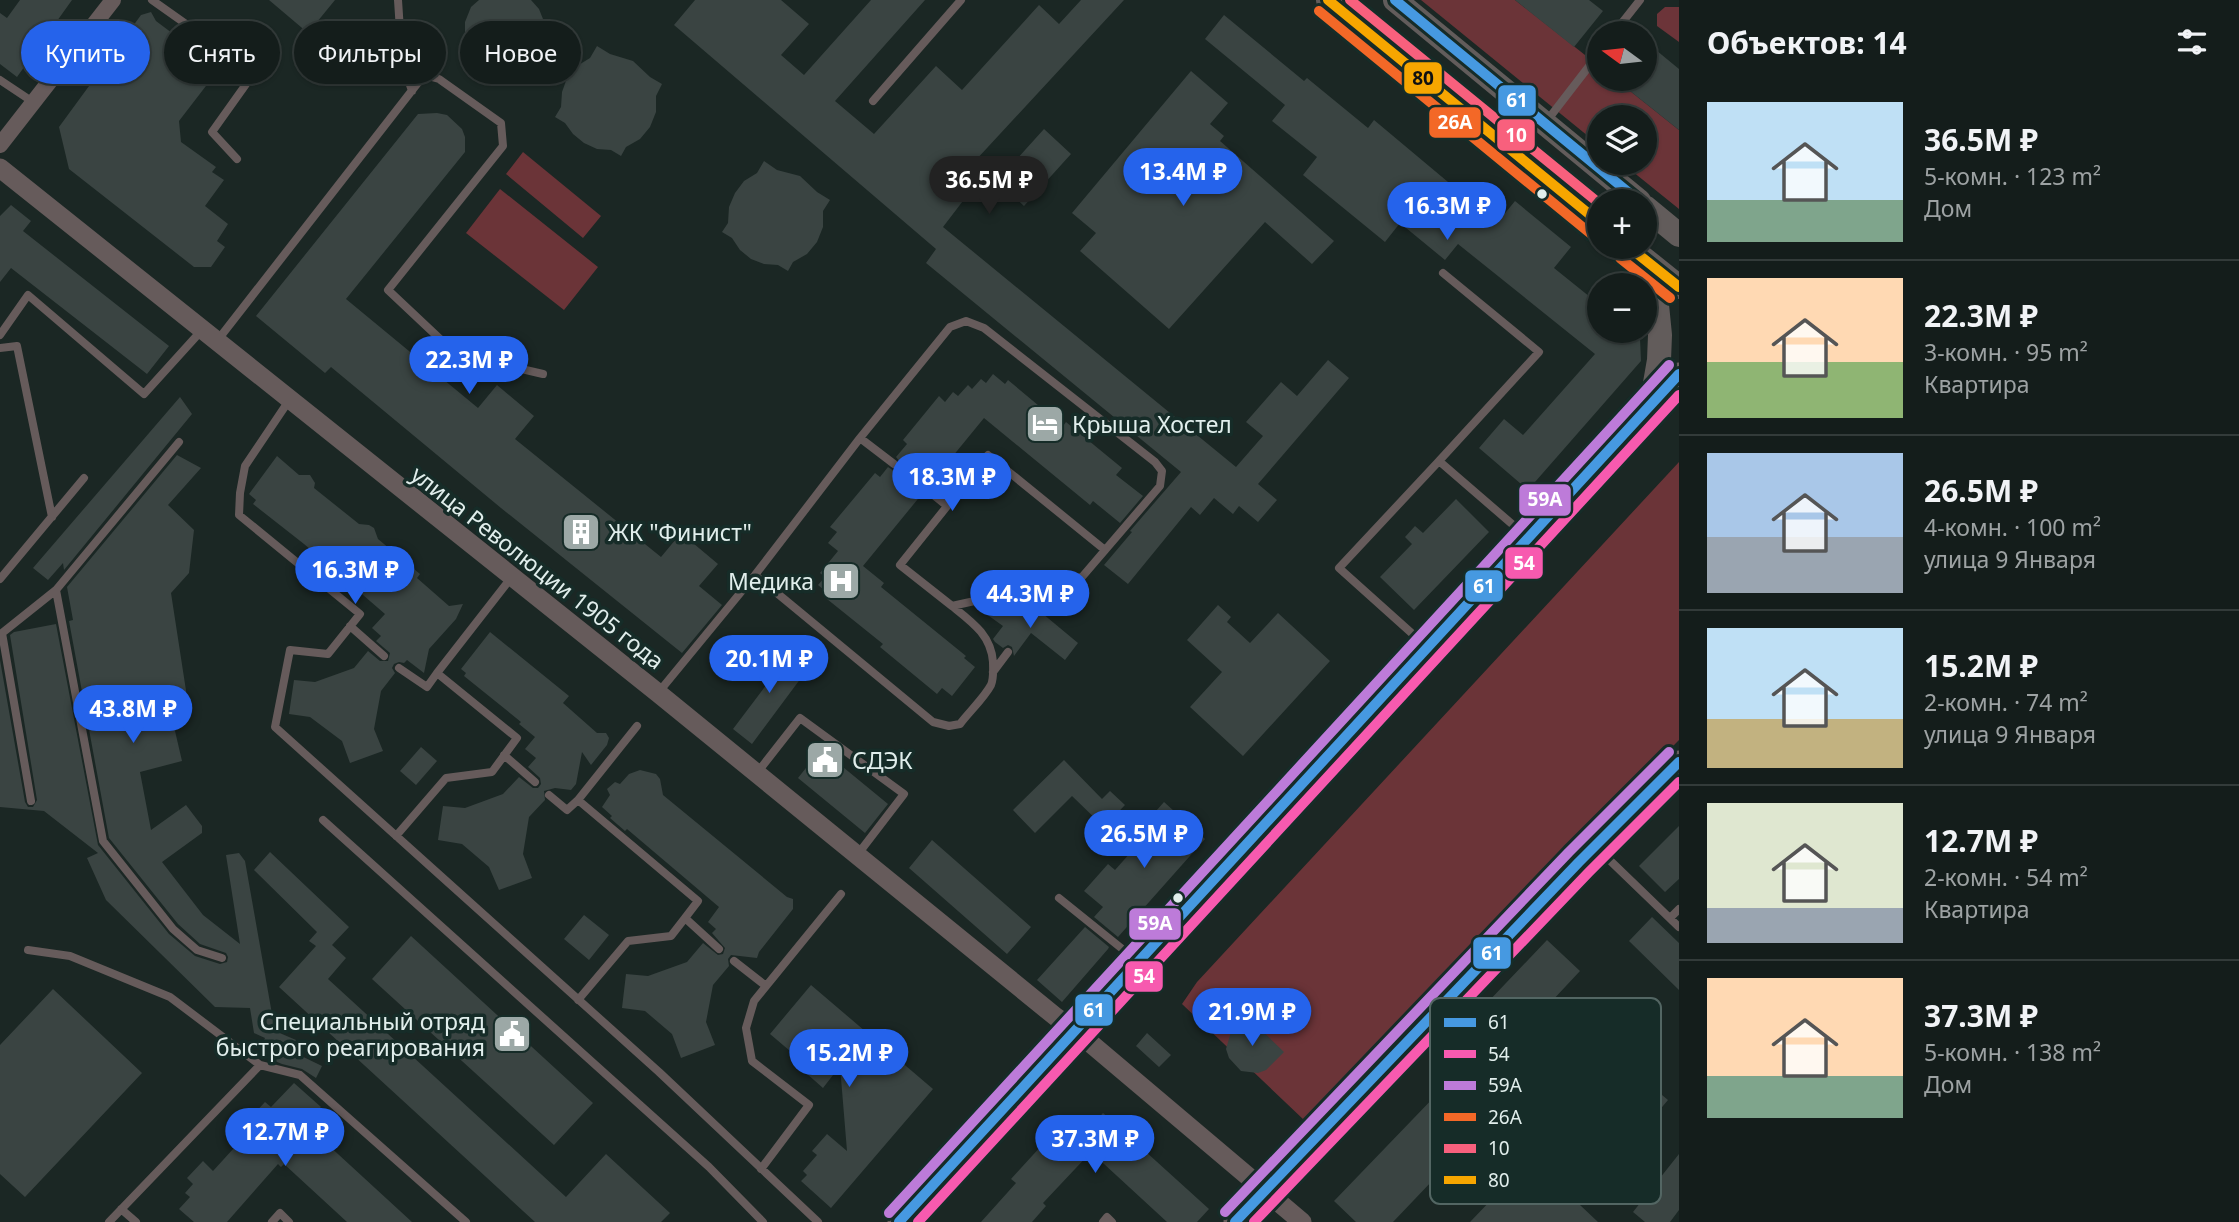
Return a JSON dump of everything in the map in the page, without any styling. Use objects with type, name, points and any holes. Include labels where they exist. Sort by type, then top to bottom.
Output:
[{"type":"main road","points":[[1328,0],[1587,212]]},
{"type":"main road","points":[[1395,0],[1625,189]]},
{"type":"main road","points":[[1657,217],[1679,235]]},
{"type":"main road","points":[[1639,259],[1648,268],[1657,305],[1660,335],[1659,360],[1651,406]]},
{"type":"main road","points":[[1643,259],[1679,287]]},
{"type":"main road","points":[[899,1222],[1679,374]]},
{"type":"main road","points":[[1449,998],[1679,762]]},
{"type":"main road","points":[[1235,1222],[1430,1018]]},
{"type":"street","points":[[0,145],[113,0]]},
{"type":"street","name":"улица Революции 1905 года","points":[[0,167],[858,854],[1076,1031],[1302,1222]]},
{"type":"lane","points":[[152,0],[234,58],[249,80],[212,132],[237,159]]},
{"type":"lane","points":[[398,0],[402,61],[412,91]]},
{"type":"lane","points":[[873,101],[961,0]]},
{"type":"lane","points":[[1623,21],[1637,3],[1627,0]]},
{"type":"lane","points":[[1545,123],[1587,69]]},
{"type":"lane","points":[[0,335],[28,295],[144,394],[210,335],[424,75],[439,79],[501,123],[503,146],[388,290],[456,354],[543,373]]},
{"type":"lane","points":[[0,80],[33,102]]},
{"type":"lane","points":[[1428,648],[1339,568],[1539,352],[1443,273]]},
{"type":"lane","points":[[658,693],[755,575],[860,438],[950,327],[965,321],[984,328],[1155,462],[1162,471],[1160,486],[1082,577],[952,606]]},
{"type":"lane","points":[[0,348],[17,346],[52,517]]},
{"type":"lane","points":[[290,400],[245,467],[240,493],[240,515],[359,614],[328,654],[290,650],[275,727],[578,1000],[818,1222]]},
{"type":"lane","points":[[860,438],[894,464]]},
{"type":"lane","points":[[31,801],[1,634],[56,590],[179,442]]},
{"type":"lane","points":[[755,575],[933,723],[949,726],[960,724],[991,684],[995,648],[975,625],[900,565],[988,455],[1105,550]]},
{"type":"lane","points":[[1440,461],[1529,539]]},
{"type":"lane","points":[[0,579],[84,478]]},
{"type":"lane","points":[[926,489],[947,506]]},
{"type":"lane","points":[[399,668],[427,687],[511,578]]},
{"type":"lane","points":[[56,590],[103,841],[173,929],[197,950],[222,958]]},
{"type":"lane","points":[[350,626],[384,656]]},
{"type":"lane","points":[[993,672],[1008,652]]},
{"type":"lane","points":[[396,836],[446,778],[492,772],[517,738],[437,673]]},
{"type":"lane","points":[[757,773],[800,718],[904,794],[858,854]]},
{"type":"lane","points":[[549,795],[567,810],[637,726]]},
{"type":"lane","points":[[504,755],[535,782]]},
{"type":"lane","points":[[578,800],[698,901],[671,936],[628,941],[578,1000]]},
{"type":"lane","points":[[323,820],[709,1167],[763,1222]]},
{"type":"lane","points":[[1596,847],[1679,928]]},
{"type":"lane","points":[[761,1169],[809,1105],[752,1061],[746,1028],[754,1000],[841,894]]},
{"type":"lane","points":[[1059,898],[1139,962]]},
{"type":"lane","points":[[1670,918],[1679,909]]},
{"type":"lane","points":[[685,918],[719,949]]},
{"type":"lane","points":[[28,950],[70,956],[170,997],[260,1065],[300,1075],[466,1222]]},
{"type":"lane","points":[[734,961],[765,986]]},
{"type":"lane","points":[[109,1222],[260,1065]]},
{"type":"lane","points":[[121,1209],[136,1222]]},
{"type":"lane","points":[[272,1222],[280,1213],[289,1222]]},
{"type":"lane","points":[[1103,1222],[1107,1217],[1112,1222]]},
{"type":"shaded area","points":[[1421,0],[1515,0],[1587,57],[1587,91],[1630,91],[1648,105],[1587,105],[1587,135]]},
{"type":"shaded area","points":[[1665,7],[1679,7],[1679,42],[1657,26],[1657,14]]},
{"type":"shaded area","points":[[1657,112],[1679,130],[1679,209],[1637,175],[1657,175]]},
{"type":"shaded area","points":[[523,152],[601,216],[583,238],[506,174]]},
{"type":"shaded area","points":[[500,189],[598,267],[564,310],[466,233]]},
{"type":"shaded area","points":[[1679,462],[1679,740],[1304,1120],[1182,1004],[1197,982]]},
{"type":"building","points":[[20,0],[72,0],[57,21],[21,21],[21,71],[17,77],[0,64],[0,13],[7,18]]},
{"type":"building","points":[[269,0],[335,0],[318,21],[294,21]]},
{"type":"building","points":[[479,0],[531,0],[539,9],[544,21],[465,21],[471,7]]},
{"type":"building","points":[[695,0],[781,0],[809,24],[781,55],[804,75],[871,0],[925,0],[835,101],[874,134],[936,66],[962,90],[1039,5],[1059,24],[1081,0],[1124,0],[975,161],[992,176],[973,197],[969,193],[943,227],[1236,467],[1263,436],[1246,422],[1281,382],[1297,396],[1328,360],[1349,378],[1258,484],[1277,500],[1258,522],[1239,506],[1233,514],[1214,498],[1200,515],[1191,507],[1128,584],[1104,565],[1181,472],[926,263],[936,249],[674,25]]},
{"type":"building","points":[[1515,0],[1589,0],[1603,11],[1595,21],[1587,21],[1587,31],[1574,47]]},
{"type":"building","points":[[151,12],[156,21],[164,27],[164,84],[207,84],[179,121],[181,142],[216,167],[212,172],[224,180],[205,206],[228,224],[217,241],[225,247],[211,267],[194,267],[69,169],[59,127],[90,84],[150,84],[150,21],[137,21],[141,15]]},
{"type":"building","points":[[1224,15],[1304,81],[1307,78],[1368,128],[1374,120],[1497,223],[1515,201],[1571,247],[1554,268],[1587,295],[1587,343],[1640,343],[1641,361],[1528,490],[1479,448],[1504,419],[1523,435],[1595,354],[1458,244],[1445,260],[1400,223],[1385,242],[1303,175],[1317,157],[1272,121],[1285,105],[1205,39]]},
{"type":"building","points":[[597,46],[610,54],[633,61],[662,84],[656,96],[656,112],[650,127],[640,139],[626,147],[621,156],[611,150],[597,149],[584,143],[565,123],[555,117],[561,107],[565,84],[581,84],[581,64],[590,58]]},
{"type":"building","points":[[1657,51],[1679,69],[1679,130],[1657,112],[1657,105],[1648,105],[1630,91],[1657,91]]},
{"type":"building","points":[[1191,71],[1228,103],[1210,124],[1224,136],[1220,141],[1334,241],[1312,264],[1265,222],[1169,329],[1080,251],[1096,233],[1072,213]]},
{"type":"building","points":[[418,114],[447,115],[462,129],[465,152],[346,299],[478,408],[497,385],[534,416],[515,439],[661,557],[681,533],[718,564],[699,586],[722,605],[682,653],[331,367],[325,373],[256,316]]},
{"type":"building","points":[[1044,129],[1071,154],[1024,206],[997,181]]},
{"type":"building","points":[[764,161],[777,170],[800,176],[830,200],[823,211],[823,227],[817,242],[807,254],[793,262],[788,271],[778,265],[751,259],[740,250],[732,238],[722,232],[728,223],[729,207],[735,193],[744,181],[757,173]]},
{"type":"building","points":[[11,205],[31,221],[23,231],[169,346],[147,374],[11,268],[0,282],[0,216]]},
{"type":"building","points":[[993,374],[1005,384],[1008,380],[1063,426],[1066,422],[1122,468],[1116,475],[1143,496],[1120,523],[1093,501],[1090,505],[984,418],[930,484],[921,484],[922,494],[863,566],[884,583],[881,587],[966,656],[964,658],[975,667],[952,696],[942,688],[937,694],[880,647],[883,644],[827,599],[830,595],[818,585],[825,577],[820,573],[838,551],[828,543],[837,532],[830,527],[875,473],[880,477],[888,467],[894,471],[899,468],[900,462],[896,457],[907,444],[903,440],[939,396],[945,402],[953,392],[958,396],[968,385],[972,389],[981,379],[986,383]]},
{"type":"building","points":[[180,397],[192,414],[64,570],[63,563],[48,580],[33,568]]},
{"type":"building","points":[[177,455],[201,468],[168,505],[194,530],[189,573],[171,593],[189,710],[175,731],[182,761],[140,772],[151,830],[186,805],[202,826],[202,833],[162,862],[203,915],[240,944],[226,855],[239,853],[245,861],[275,1031],[296,1040],[291,1051],[322,1066],[316,1078],[302,1069],[258,1054],[265,1038],[254,1033],[250,1008],[215,1007],[106,900],[87,858],[98,853],[44,811],[0,807],[0,660],[25,802],[28,807],[33,807],[37,800],[10,635],[56,624],[98,845],[169,934],[195,956],[220,964],[227,962],[226,953],[200,944],[178,924],[109,838],[69,621],[73,620],[67,587]]},
{"type":"building","points":[[277,456],[299,475],[310,475],[315,483],[314,488],[359,524],[374,528],[378,539],[420,574],[417,578],[449,606],[463,604],[456,619],[429,649],[424,673],[407,660],[394,664],[392,668],[395,673],[381,691],[374,729],[383,751],[350,763],[342,741],[310,717],[289,714],[294,680],[315,682],[354,668],[368,651],[380,661],[388,661],[390,653],[376,641],[381,636],[372,628],[385,614],[253,504],[256,500],[249,494]]},
{"type":"building","points":[[1456,499],[1489,532],[1414,610],[1380,577],[1412,544],[1405,537],[1415,526],[1423,533]]},
{"type":"building","points":[[1025,599],[1078,643],[1065,660],[1031,633],[1014,656],[1012,647],[1008,645],[1003,648],[993,639],[1003,626],[989,616],[998,603],[1013,615]]},
{"type":"building","points":[[1218,605],[1231,617],[1227,622],[1250,643],[1278,613],[1330,661],[1243,756],[1190,707],[1222,672],[1187,640]]},
{"type":"building","points":[[490,632],[569,696],[563,703],[597,733],[606,733],[609,738],[607,745],[591,765],[582,752],[576,784],[571,790],[555,788],[544,791],[545,800],[529,817],[523,854],[532,878],[499,890],[489,867],[462,844],[438,840],[443,806],[465,808],[503,794],[519,777],[533,788],[538,788],[541,784],[540,778],[528,767],[536,758],[525,749],[535,737],[519,724],[521,722],[464,676],[466,673],[461,669]]},
{"type":"building","points":[[772,650],[804,674],[752,744],[733,729],[767,684],[755,674]]},
{"type":"building","points":[[421,747],[437,761],[416,785],[400,771]]},
{"type":"building","points":[[821,749],[888,804],[865,833],[798,778]]},
{"type":"building","points":[[1064,760],[1102,799],[1110,791],[1125,805],[1104,827],[1072,796],[1035,833],[1013,810]]},
{"type":"building","points":[[640,770],[656,774],[660,779],[663,795],[787,897],[793,899],[793,909],[757,958],[731,955],[728,959],[729,966],[713,985],[706,1022],[715,1045],[681,1058],[672,1034],[645,1011],[622,1008],[626,974],[648,976],[687,962],[703,943],[718,955],[723,954],[725,948],[712,933],[716,929],[708,922],[719,907],[627,829],[625,831],[602,807],[610,795],[607,789],[615,782],[620,784],[629,774]]},
{"type":"building","points":[[1164,802],[1205,839],[1118,937],[1094,917],[1103,907],[1084,891],[1108,864],[1115,870],[1147,834],[1141,828]]},
{"type":"building","points":[[1679,826],[1679,879],[1665,892],[1639,866]]},
{"type":"building","points":[[932,840],[1031,927],[1007,954],[909,868]]},
{"type":"building","points":[[270,852],[349,927],[332,945],[346,958],[328,979],[566,1197],[606,1154],[670,1213],[661,1222],[535,1222],[279,987],[316,946],[309,941],[317,932],[254,870]]},
{"type":"building","points":[[584,915],[609,935],[589,960],[564,939]]},
{"type":"building","points":[[1652,917],[1679,943],[1679,990],[1629,941]]},
{"type":"building","points":[[1085,927],[1109,947],[1062,1002],[1037,980]]},
{"type":"building","points":[[411,936],[593,1103],[554,1145],[372,979]]},
{"type":"building","points":[[1547,940],[1580,971],[1555,998],[1492,998]]},
{"type":"building","points":[[811,985],[933,1089],[831,1208],[801,1181],[807,1175],[803,1171],[817,1155],[812,1151],[827,1134],[847,1151],[840,1066],[823,1088],[806,1073],[810,1068],[770,1034]]},
{"type":"building","points":[[53,989],[142,1073],[25,1197],[0,1174],[0,1045]]},
{"type":"building","points":[[1247,1016],[1284,1052],[1266,1070],[1258,1073],[1241,1071],[1229,1058],[1226,1049],[1231,1032]]},
{"type":"building","points":[[1147,1033],[1171,1055],[1159,1067],[1136,1046]]},
{"type":"building","points":[[294,1083],[321,1107],[314,1114],[317,1117],[310,1125],[316,1131],[314,1132],[412,1222],[347,1222],[284,1164],[281,1167],[278,1164],[227,1222],[194,1222],[179,1209],[190,1197],[185,1193],[193,1184],[187,1178],[203,1161],[213,1171],[254,1126],[248,1120],[265,1102],[271,1107]]},
{"type":"building","points":[[1661,1094],[1668,1100],[1661,1108]]},
{"type":"building","points":[[1430,1101],[1430,1183],[1393,1222],[1356,1222],[1334,1201]]},
{"type":"building","points":[[1103,1113],[1209,1209],[1197,1222],[1167,1222],[1091,1152],[1043,1203],[1046,1206],[1032,1222],[981,1222],[1016,1183],[1011,1179],[1064,1121],[1081,1137]]},
{"type":"building","points":[[1679,1154],[1679,1210],[1670,1222],[1645,1222],[1633,1212],[1639,1204],[1661,1204],[1661,1177]]},
{"type":"building","points":[[1487,1204],[1581,1204],[1598,1222],[1470,1222]]},
{"type":"transit line","name":"80","points":[[1328,0],[1587,212]]},
{"type":"transit line","name":"10","points":[[1350,0],[1587,193]]},
{"type":"transit line","name":"61","points":[[1395,0],[1624,189]]},
{"type":"transit line","name":"26А","points":[[1319,11],[1587,231]]},
{"type":"transit line","name":"26А","points":[[1621,259],[1670,298]]},
{"type":"transit line","name":"80","points":[[1644,259],[1679,287]]},
{"type":"transit line","name":"59А","points":[[889,1213],[1669,365]]},
{"type":"transit line","name":"61","points":[[899,1222],[1679,374]]},
{"type":"transit line","name":"54","points":[[918,1222],[1679,395]]},
{"type":"transit line","name":"59А","points":[[1225,1212],[1569,852],[1669,752]]},
{"type":"transit line","name":"61","points":[[1449,998],[1679,762]]},
{"type":"transit line","name":"54","points":[[1468,998],[1679,782]]},
{"type":"transit line","name":"61","points":[[1235,1222],[1430,1018]]},
{"type":"transit line","name":"54","points":[[1254,1222],[1430,1038]]},
{"type":"place","name":"Крыша Хостел","points":[[1045,424]]},
{"type":"place","name":"ЖК \"Финист\"","points":[[581,532]]},
{"type":"place","name":"Медика","points":[[841,581]]},
{"type":"place","name":"СДЭК","points":[[825,760]]},
{"type":"place","name":"Специальный отряд быстрого реагирования","points":[[512,1034]]}]
